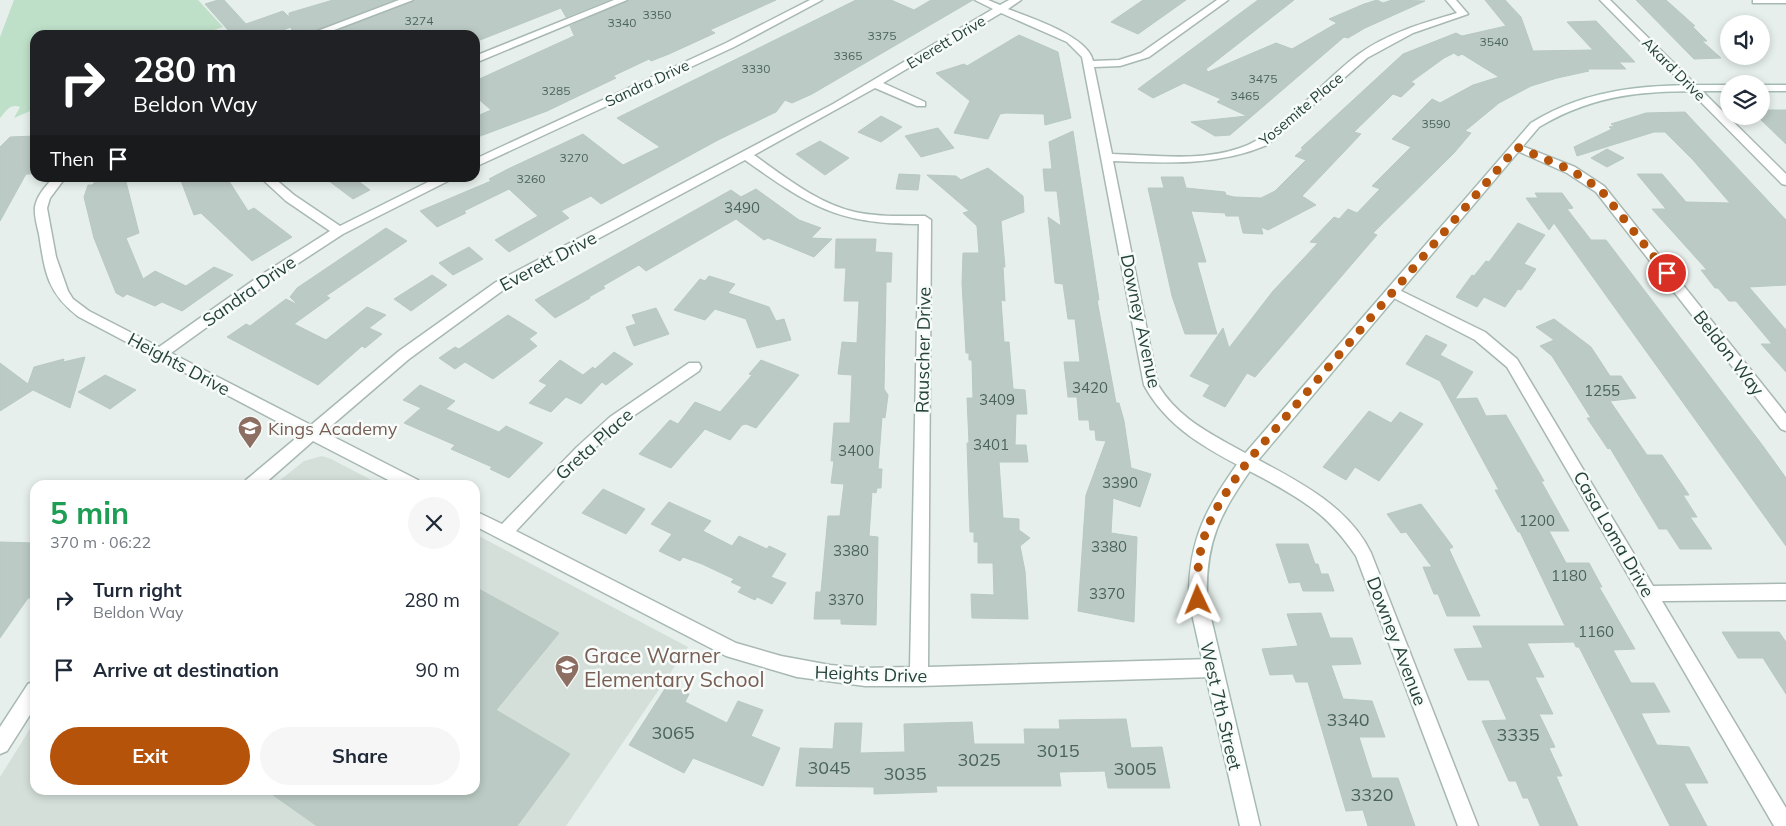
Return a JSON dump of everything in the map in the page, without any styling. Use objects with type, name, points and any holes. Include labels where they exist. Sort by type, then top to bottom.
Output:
[{"type":"street","points":[[326,30],[408,0]]},
{"type":"street","points":[[480,58],[622,0]]},
{"type":"street","name":"Sandra Drive","points":[[480,161],[730,45],[817,0]]},
{"type":"street","name":"Downey Avenue","points":[[980,0],[1071,40],[1087,56],[1152,385],[1159,400],[1171,415],[1189,429],[1315,501],[1349,532],[1363,553],[1468,826]]},
{"type":"street","name":"Everett Drive","points":[[258,480],[431,333],[501,285],[875,84],[1016,0]]},
{"type":"street","points":[[1090,64],[1120,63],[1145,55],[1223,0]]},
{"type":"street","name":"Yosemite Place","points":[[1108,157],[1212,158],[1249,150],[1263,143],[1363,56],[1409,31],[1463,14],[1451,0]]},
{"type":"street","name":"Akard Drive","points":[[1605,0],[1786,181]]},
{"type":"street","name":"Everett Drive","points":[[875,84],[921,104]]},
{"type":"street","name":"West 7th Street","points":[[1250,826],[1212,668],[1198,600],[1196,580],[1199,556],[1204,531],[1214,511],[1248,461],[1535,125],[1549,115],[1576,102],[1633,90],[1720,88]]},
{"type":"street","points":[[1770,88],[1786,88]]},
{"type":"street","name":"Beldon Way","points":[[1517,147],[1571,170],[1600,189],[1786,425]]},
{"type":"street","name":"Rauscher Drive","points":[[746,155],[812,200],[832,209],[877,219],[925,220],[919,677]]},
{"type":"street","name":"Heights Drive","points":[[56,182],[44,197],[41,208],[59,288],[68,302],[84,314],[402,480]]},
{"type":"street","points":[[270,182],[274,187],[339,231]]},
{"type":"street","name":"Sandra Drive","points":[[160,354],[286,264],[339,231],[436,182]]},
{"type":"street","name":"Casa Loma Drive","points":[[1393,292],[1480,336],[1512,363],[1785,826]]},
{"type":"street","name":"Greta Place","points":[[504,533],[582,451],[615,421],[694,367]]},
{"type":"street","name":"Heights Drive","points":[[480,521],[732,650],[773,664],[826,674],[865,678],[1212,668]]},
{"type":"street","points":[[1649,594],[1786,592]]},
{"type":"street","points":[[0,744],[30,698]]},
{"type":"lane","points":[[1756,2],[1786,1]]},
{"type":"shaded area","points":[[322,456],[371,480],[280,480],[304,461]]},
{"type":"shaded area","name":"Grace Warner Elementary School","points":[[480,537],[688,647],[566,826],[0,826],[0,777],[30,729],[30,795],[480,795]]},
{"type":"green space","points":[[14,0],[198,0],[223,27],[214,30],[30,30],[30,111],[14,118],[20,107],[8,108],[0,118],[0,37]]},
{"type":"building","points":[[224,0],[246,24],[283,11],[289,17],[289,13],[333,0],[394,0],[318,30],[292,30],[291,27],[283,30],[228,30],[205,4]]},
{"type":"building","points":[[415,0],[609,0],[566,17],[561,8],[480,40],[480,30],[339,30]]},
{"type":"building","points":[[629,0],[776,0],[710,30],[715,33],[669,54],[651,61],[649,59],[613,76],[616,78],[547,111],[480,136],[480,115],[491,110],[480,100],[480,79],[576,35],[574,35],[570,26]]},
{"type":"building","points":[[856,0],[891,0],[914,10],[931,0],[973,0],[812,94],[792,103],[785,100],[776,112],[718,140],[601,204],[591,196],[561,211],[569,218],[509,252],[495,240],[538,216],[509,189],[464,211],[466,213],[437,227],[420,211],[491,181],[489,179],[508,169],[583,134],[623,165],[660,147],[617,118]]},
{"type":"building","points":[[1143,0],[1186,0],[1138,34],[1111,22]]},
{"type":"building","points":[[1258,0],[1294,0],[1206,69],[1208,72],[1276,43],[1292,49],[1337,23],[1329,19],[1364,4],[1377,0],[1383,3],[1392,0],[1425,1],[1365,28],[1348,38],[1344,37],[1230,135],[1215,136],[1191,122],[1247,116],[1217,102],[1221,99],[1184,83],[1153,98],[1138,89]]},
{"type":"building","points":[[1485,0],[1505,0],[1521,17],[1533,51],[1593,50],[1567,22],[1596,21],[1635,62],[1619,62],[1626,69],[1587,69],[1589,71],[1557,78],[1531,86],[1499,103],[1465,131],[1471,133],[1454,153],[1373,233],[1377,235],[1255,377],[1247,373],[1225,407],[1203,396],[1210,385],[1190,376],[1223,328],[1229,348],[1273,291],[1318,243],[1310,242],[1334,217],[1339,219],[1348,209],[1357,213],[1380,189],[1372,186],[1411,147],[1392,139],[1432,99],[1440,103],[1473,85],[1499,77],[1462,54],[1458,56],[1454,53],[1444,58],[1411,82],[1415,84],[1401,97],[1393,94],[1354,132],[1361,134],[1302,196],[1316,205],[1268,230],[1261,227],[1263,234],[1243,233],[1239,216],[1226,216],[1225,213],[1191,211],[1206,262],[1197,262],[1217,334],[1185,334],[1172,296],[1148,188],[1164,188],[1161,177],[1183,177],[1186,188],[1225,192],[1226,195],[1234,197],[1261,198],[1275,191],[1306,160],[1295,156],[1303,149],[1301,148],[1403,54],[1456,33],[1462,36],[1506,26]]},
{"type":"building","points":[[1636,0],[1666,0],[1695,26],[1692,26],[1707,41],[1702,41],[1720,57],[1694,59]]},
{"type":"building","points":[[1019,35],[1058,52],[1071,118],[1045,125],[1044,114],[1006,113],[1000,114],[988,139],[954,133],[970,101],[936,73],[964,64],[967,66]]},
{"type":"building","points":[[1770,110],[1786,110],[1786,144],[1766,125],[1770,125]]},
{"type":"building","points":[[1685,112],[1786,220],[1786,285],[1749,287],[1786,330],[1786,372],[1761,344],[1772,344],[1736,301],[1729,301],[1718,288],[1715,288],[1701,270],[1707,270],[1652,209],[1666,209],[1637,174],[1662,174],[1686,202],[1730,203],[1693,160],[1665,132],[1654,132],[1577,156],[1574,147],[1612,129],[1609,127],[1615,126],[1611,124],[1646,113]]},
{"type":"building","points":[[881,116],[902,127],[881,142],[858,132]]},
{"type":"building","points":[[938,128],[954,148],[921,157],[905,136]]},
{"type":"building","points":[[1073,131],[1099,300],[1097,300],[1116,403],[1119,403],[1124,421],[1131,468],[1151,474],[1140,507],[1113,498],[1111,533],[1137,537],[1134,622],[1078,611],[1086,495],[1106,441],[1096,440],[1095,430],[1090,430],[1089,420],[1079,420],[1077,397],[1068,397],[1064,362],[1080,362],[1075,319],[1068,319],[1063,284],[1055,283],[1048,217],[1061,226],[1057,191],[1045,191],[1043,169],[1052,169],[1049,142]]},
{"type":"building","points":[[30,136],[30,174],[26,174],[0,221],[0,147],[10,137]]},
{"type":"building","points":[[820,141],[849,158],[825,175],[796,154]]},
{"type":"building","points":[[1607,149],[1624,158],[1607,167],[1591,158]]},
{"type":"building","points":[[988,168],[1023,196],[1024,212],[1001,221],[1005,267],[1003,267],[1005,301],[1001,300],[1004,342],[1009,342],[1013,389],[1025,390],[1027,414],[1016,414],[1015,445],[1026,445],[1028,462],[999,462],[1003,518],[1019,519],[1019,530],[1030,538],[1020,546],[1025,571],[1028,619],[972,618],[971,594],[994,595],[993,563],[978,563],[978,542],[974,542],[974,532],[970,532],[967,398],[973,398],[972,360],[969,360],[969,353],[966,353],[962,283],[963,253],[979,253],[977,226],[963,213],[969,211],[927,175],[956,176],[961,180]]},
{"type":"building","points":[[899,174],[920,175],[918,190],[896,189]]},
{"type":"building","points":[[95,182],[126,182],[139,233],[126,238],[143,279],[155,271],[186,286],[214,267],[233,275],[182,311],[162,302],[155,306],[127,294],[123,297],[116,293],[94,238],[84,197],[88,185],[92,185]]},
{"type":"building","points":[[182,182],[230,182],[248,211],[254,208],[292,237],[252,261],[201,213],[194,215]]},
{"type":"building","points":[[330,182],[359,182],[370,190],[353,199]]},
{"type":"building","points":[[756,189],[799,220],[821,228],[811,238],[832,239],[814,257],[768,238],[764,240],[736,219],[646,271],[639,265],[603,286],[605,288],[590,298],[555,318],[535,300],[731,190],[741,197]]},
{"type":"building","points":[[1535,193],[1562,193],[1573,208],[1567,209],[1591,240],[1606,240],[1786,478],[1786,546],[1554,223],[1549,230],[1526,198],[1538,198]]},
{"type":"building","points":[[1518,223],[1545,235],[1524,264],[1536,269],[1521,290],[1518,289],[1505,307],[1484,297],[1477,307],[1456,297],[1472,275],[1474,276],[1486,261],[1489,262]]},
{"type":"building","points":[[386,228],[407,241],[326,296],[330,298],[294,324],[326,340],[367,307],[386,315],[369,328],[382,334],[365,348],[362,346],[318,385],[227,337],[246,324],[250,326],[286,299],[298,305],[290,297],[297,288]]},
{"type":"building","points":[[836,239],[876,239],[875,252],[892,253],[891,282],[886,282],[884,389],[888,395],[885,418],[882,417],[878,469],[882,469],[881,488],[877,488],[876,493],[872,492],[869,536],[878,537],[876,625],[841,624],[841,619],[814,619],[816,592],[821,592],[828,516],[840,516],[844,484],[831,483],[834,461],[831,461],[834,423],[850,423],[852,375],[838,374],[842,342],[857,343],[859,301],[844,301],[846,268],[835,268]]},
{"type":"building","points":[[469,247],[483,259],[453,275],[439,263]]},
{"type":"building","points":[[432,275],[447,285],[411,311],[394,299]]},
{"type":"building","points":[[709,276],[735,284],[728,293],[769,307],[776,321],[784,319],[791,340],[757,348],[746,319],[715,309],[705,320],[674,310],[700,279],[705,281]]},
{"type":"building","points":[[656,308],[669,334],[634,346],[626,327],[636,324],[632,315]]},
{"type":"building","points":[[508,315],[537,333],[529,339],[537,346],[493,379],[465,362],[455,369],[439,358],[455,347],[459,349]]},
{"type":"building","points":[[1554,319],[1591,347],[1610,376],[1621,376],[1636,398],[1610,401],[1647,455],[1662,455],[1689,495],[1683,495],[1697,517],[1690,517],[1712,549],[1680,549],[1667,529],[1659,529],[1610,448],[1608,449],[1587,418],[1591,418],[1552,356],[1540,346],[1554,340],[1536,327]]},
{"type":"building","points":[[1426,335],[1447,345],[1440,355],[1473,372],[1455,399],[1477,398],[1486,416],[1506,415],[1544,481],[1541,481],[1569,531],[1549,531],[1566,563],[1589,563],[1602,587],[1599,587],[1635,649],[1613,650],[1631,683],[1654,683],[1670,712],[1641,713],[1657,745],[1689,747],[1708,783],[1684,783],[1707,826],[1670,826],[1579,647],[1576,647],[1574,642],[1527,643],[1544,677],[1535,677],[1553,714],[1539,714],[1555,747],[1549,748],[1562,776],[1556,776],[1578,826],[1540,826],[1528,798],[1523,798],[1516,781],[1509,781],[1482,721],[1507,720],[1489,680],[1468,680],[1454,649],[1483,648],[1473,626],[1565,626],[1520,532],[1518,532],[1495,490],[1499,490],[1440,381],[1406,364]]},
{"type":"building","points":[[614,352],[633,364],[606,385],[602,382],[581,404],[566,397],[551,412],[529,403],[547,385],[539,381],[560,360],[583,375],[593,367],[595,369]]},
{"type":"building","points":[[85,357],[70,408],[33,390],[0,411],[0,363],[28,384],[34,367],[64,359],[63,362]]},
{"type":"building","points":[[761,360],[799,375],[756,428],[746,424],[742,425],[730,440],[705,429],[671,468],[639,454],[670,420],[678,424],[695,402],[720,412],[752,375],[749,374]]},
{"type":"building","points":[[105,375],[136,390],[110,409],[78,392]]},
{"type":"building","points":[[420,385],[455,401],[446,409],[499,432],[506,426],[543,443],[509,478],[490,469],[492,467],[451,449],[455,445],[404,423],[421,408],[403,400]]},
{"type":"building","points":[[1369,411],[1391,423],[1400,412],[1423,424],[1379,481],[1355,467],[1346,480],[1323,467]]},
{"type":"building","points":[[603,489],[645,509],[626,534],[582,513]]},
{"type":"building","points":[[669,502],[711,521],[703,531],[732,546],[739,536],[767,549],[769,546],[786,554],[771,577],[786,583],[772,604],[757,597],[755,600],[738,592],[742,587],[731,582],[734,579],[702,564],[683,557],[680,561],[659,551],[672,534],[651,524]]},
{"type":"building","points":[[1421,504],[1453,547],[1449,549],[1480,616],[1447,616],[1438,594],[1434,594],[1423,567],[1432,567],[1406,532],[1401,533],[1387,514]]},
{"type":"building","points":[[0,542],[30,543],[30,598],[28,598],[0,638]]},
{"type":"building","points":[[1276,544],[1308,544],[1315,564],[1318,564],[1321,574],[1328,574],[1334,591],[1303,591],[1300,582],[1289,583]]},
{"type":"building","points":[[480,590],[559,633],[496,710],[570,754],[517,826],[317,826],[273,795],[480,795]]},
{"type":"building","points":[[1321,613],[1330,638],[1352,638],[1361,664],[1331,665],[1343,699],[1372,701],[1385,737],[1359,737],[1372,778],[1398,778],[1415,826],[1368,826],[1363,810],[1346,811],[1308,682],[1296,682],[1293,674],[1270,675],[1262,649],[1298,646],[1287,614]]},
{"type":"building","points":[[1722,632],[1779,632],[1786,642],[1786,694],[1763,658],[1738,658]]},
{"type":"building","points":[[668,684],[689,694],[685,702],[727,723],[738,701],[763,710],[751,736],[780,748],[763,786],[693,758],[684,773],[629,745]]},
{"type":"building","points":[[1126,719],[1131,748],[1162,747],[1170,788],[1108,788],[1105,771],[1059,772],[1061,786],[936,786],[937,792],[874,794],[874,787],[796,786],[800,748],[833,749],[835,723],[862,723],[860,753],[905,752],[904,724],[972,722],[974,744],[1025,744],[1024,729],[1060,729],[1059,720]]},
{"type":"place","name":"Kings Academy","points":[[250,449]]},
{"type":"place","name":"Grace Warner Elementary School","points":[[567,688]]},
{"type":"route","points":[[1198,600],[1196,580],[1204,531],[1223,496],[1248,461],[1517,147],[1571,170],[1600,189],[1667,273]]}]
